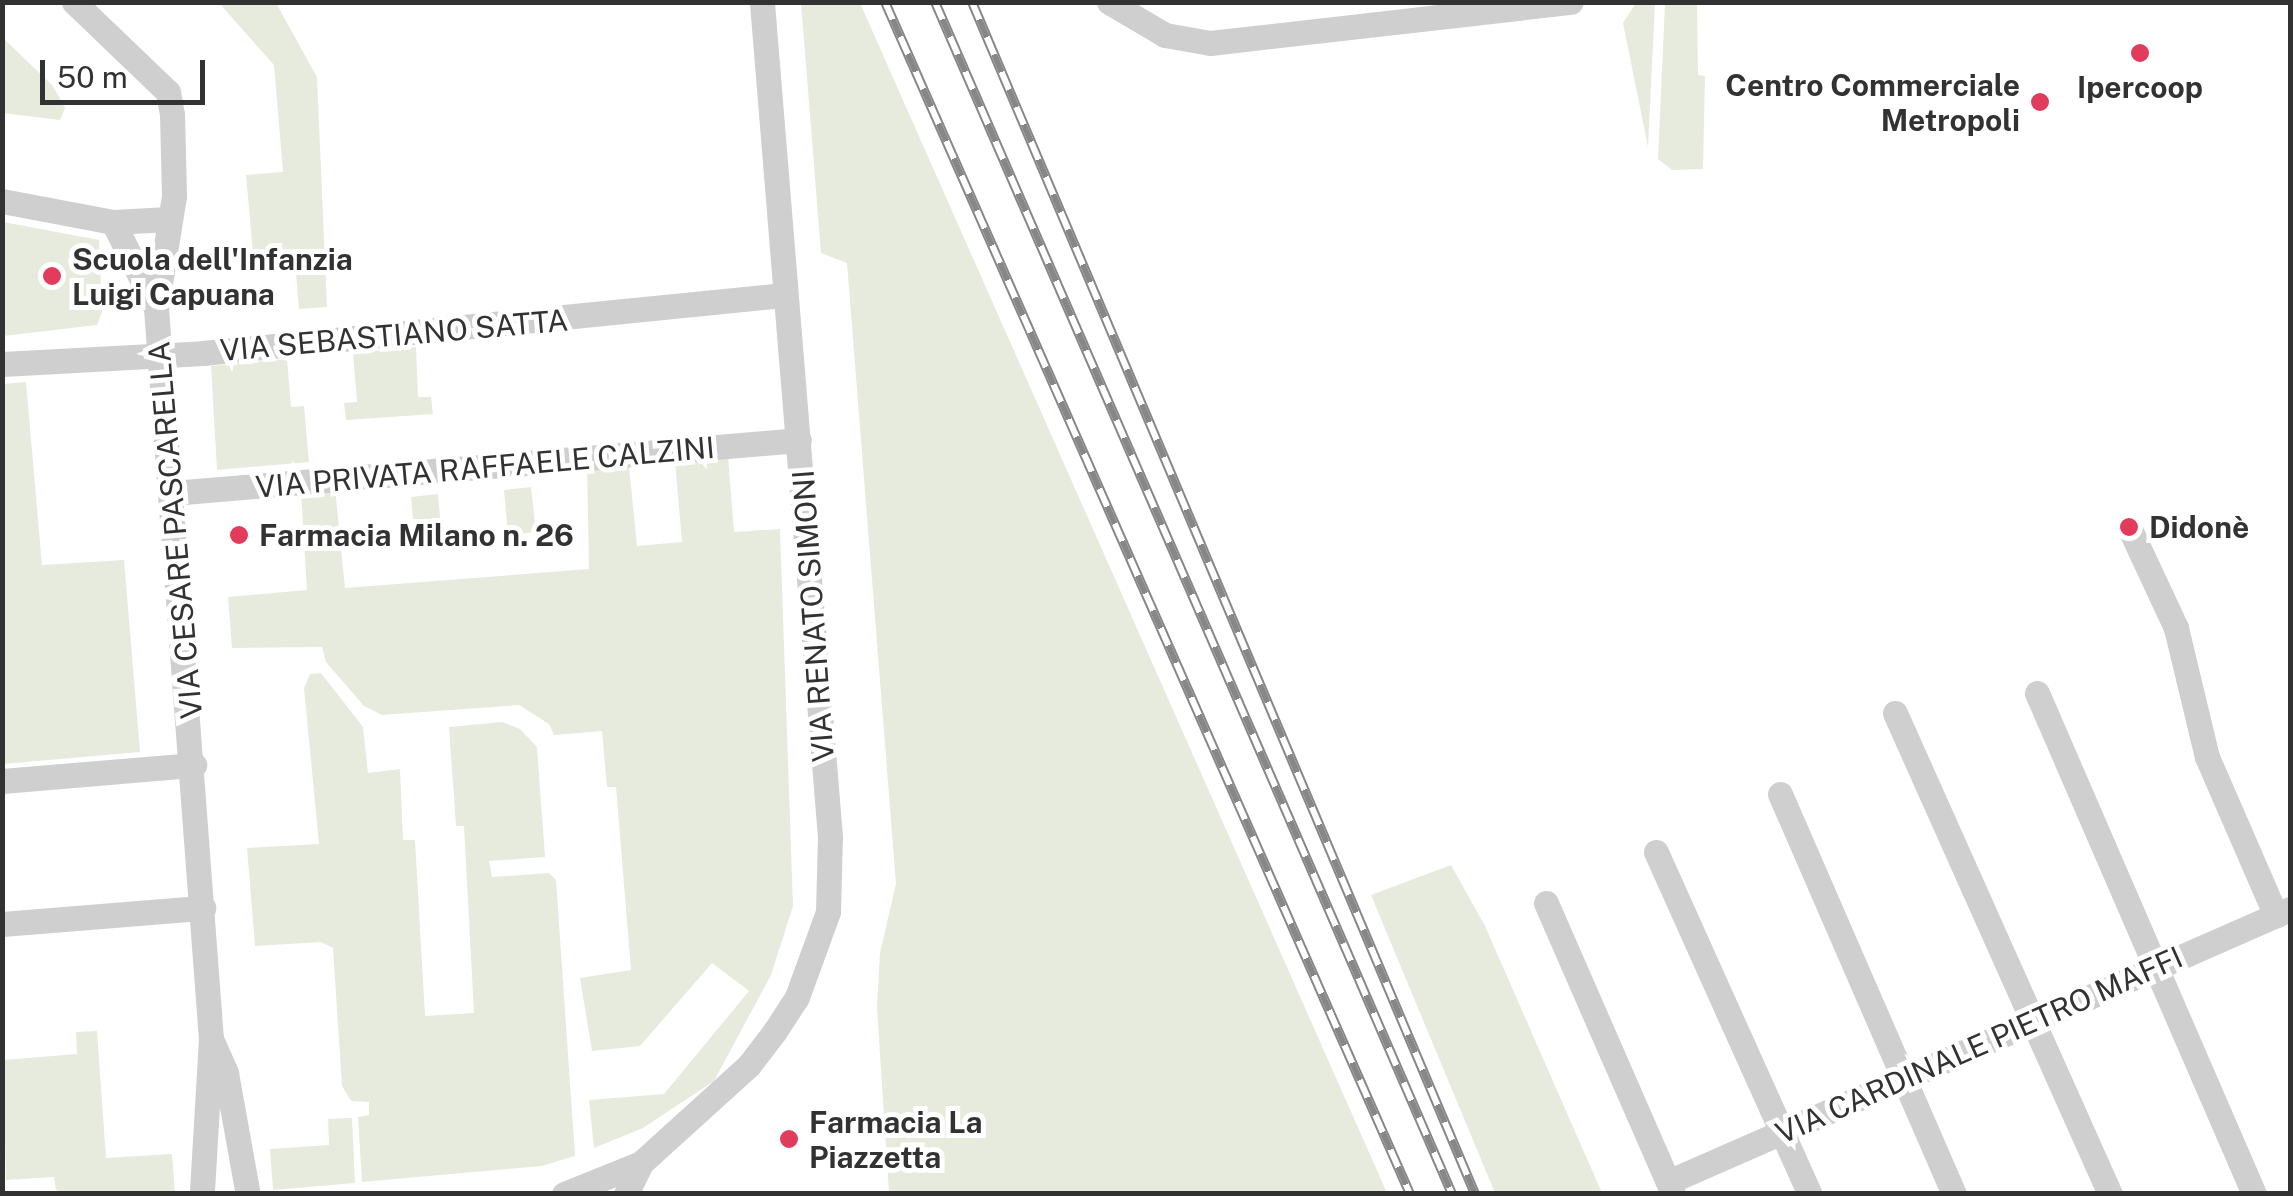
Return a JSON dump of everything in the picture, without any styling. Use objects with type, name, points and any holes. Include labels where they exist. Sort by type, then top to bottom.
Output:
[{"type":"street","name":"VIA CESARE PASCARELLA","points":[[74,2],[168,92],[174,196],[156,308],[194,765],[211,1039]]},
{"type":"street","name":"VIA RENATO SIMONI","points":[[564,1194],[641,1163],[749,1064],[798,997],[828,912],[830,837],[762,2]]},
{"type":"street","points":[[1108,2],[1165,36],[1210,43],[1570,3]]},
{"type":"street","points":[[2,201],[113,222],[169,219]]},
{"type":"street","points":[[113,222],[156,308]]},
{"type":"street","name":"VIA SEBASTIANO SATTA","points":[[2,364],[160,354],[784,295]]},
{"type":"street","name":"VIA PRIVATA RAFFAELE CALZINI","points":[[172,493],[799,440]]},
{"type":"street","points":[[2129,528],[2176,628],[2207,757],[2286,914]]},
{"type":"street","points":[[2037,693],[2254,1194]]},
{"type":"street","points":[[1895,712],[2110,1194]]},
{"type":"street","points":[[2,781],[194,765]]},
{"type":"street","points":[[1780,794],[1907,1078],[1954,1194]]},
{"type":"street","points":[[1656,852],[1810,1194]]},
{"type":"street","points":[[1546,903],[1671,1188]]},
{"type":"street","points":[[2,924],[203,908]]},
{"type":"street","name":"VIA CARDINALE PIETRO MAFFI","points":[[1671,1188],[1782,1132],[2286,914]]},
{"type":"street","points":[[211,1039],[226,1073],[249,1192]]},
{"type":"street","points":[[211,1039],[200,1192],[224,1182],[249,1192]]},
{"type":"street","name":"VIA RENATO SIMONI","points":[[626,1194],[641,1163]]},
{"type":"shaded area","points":[[219,3],[276,3],[317,77],[327,307],[299,309],[295,262],[254,265],[246,175],[283,172],[274,65]]},
{"type":"shaded area","points":[[801,3],[860,3],[1387,1193],[889,1193],[877,1008],[880,953],[896,884],[847,263],[821,253]]},
{"type":"shaded area","points":[[1636,3],[1655,3],[1648,147],[1623,23]]},
{"type":"shaded area","points":[[1665,3],[1697,3],[1698,75],[1705,76],[1703,169],[1672,170],[1658,159]]},
{"type":"shaded area","points":[[2,37],[53,86],[65,108],[60,120],[3,113]]},
{"type":"shaded area","name":"Scuola dell'Infanzia Luigi Capuana","points":[[3,222],[99,240],[102,312],[97,325],[3,336]]},
{"type":"shaded area","points":[[416,347],[418,397],[431,397],[433,414],[346,420],[344,403],[357,402],[353,353]]},
{"type":"shaded area","points":[[287,359],[291,407],[304,406],[309,462],[217,470],[211,366]]},
{"type":"shaded area","points":[[26,382],[42,565],[124,560],[140,752],[3,764],[3,384]]},
{"type":"shaded area","points":[[728,456],[734,532],[780,529],[793,906],[771,975],[714,1081],[643,1128],[594,1148],[589,1100],[664,1094],[749,991],[712,963],[640,1046],[592,1051],[580,978],[631,970],[616,787],[607,787],[602,731],[554,735],[549,724],[519,705],[382,715],[364,706],[326,662],[322,647],[232,648],[228,597],[307,590],[301,492],[335,488],[345,588],[589,569],[587,466],[629,466],[637,546],[682,542],[675,461]]},
{"type":"shaded area","points":[[531,487],[536,532],[508,535],[504,490]]},
{"type":"shaded area","points":[[438,494],[442,540],[415,542],[411,497]]},
{"type":"shaded area","points":[[321,673],[363,727],[368,773],[400,769],[403,840],[415,840],[425,1016],[474,1013],[464,826],[456,826],[449,727],[502,722],[520,729],[537,747],[545,857],[489,861],[492,877],[549,873],[556,880],[575,1156],[542,1166],[362,1182],[358,1117],[369,1115],[369,1102],[351,1101],[342,1086],[333,948],[321,942],[255,946],[247,848],[319,844],[304,688],[310,674]]},
{"type":"shaded area","points":[[1451,865],[1485,926],[1602,1193],[1495,1193],[1371,895]]},
{"type":"shaded area","points":[[97,1031],[106,1158],[172,1154],[175,1193],[66,1193],[56,1190],[54,1177],[6,1180],[3,1060],[77,1054],[76,1032]]},
{"type":"shaded area","points":[[352,1118],[355,1183],[273,1190],[270,1149],[329,1145],[328,1119]]},
{"type":"railway","points":[[885,2],[1410,1194]]},
{"type":"railway","points":[[935,2],[1452,1194]]},
{"type":"railway","points":[[972,2],[1475,1194]]},
{"type":"place","name":"Ipercoop","points":[[2140,53]]},
{"type":"place","name":"Centro Commerciale Metropoli","points":[[2040,102]]},
{"type":"place","name":"Scuola dell'Infanzia Luigi Capuana","points":[[52,276]]},
{"type":"place","name":"Didonè","points":[[2129,527]]},
{"type":"place","name":"Farmacia Milano n. 26","points":[[239,535]]},
{"type":"place","name":"Farmacia La Piazzetta","points":[[789,1139]]}]
